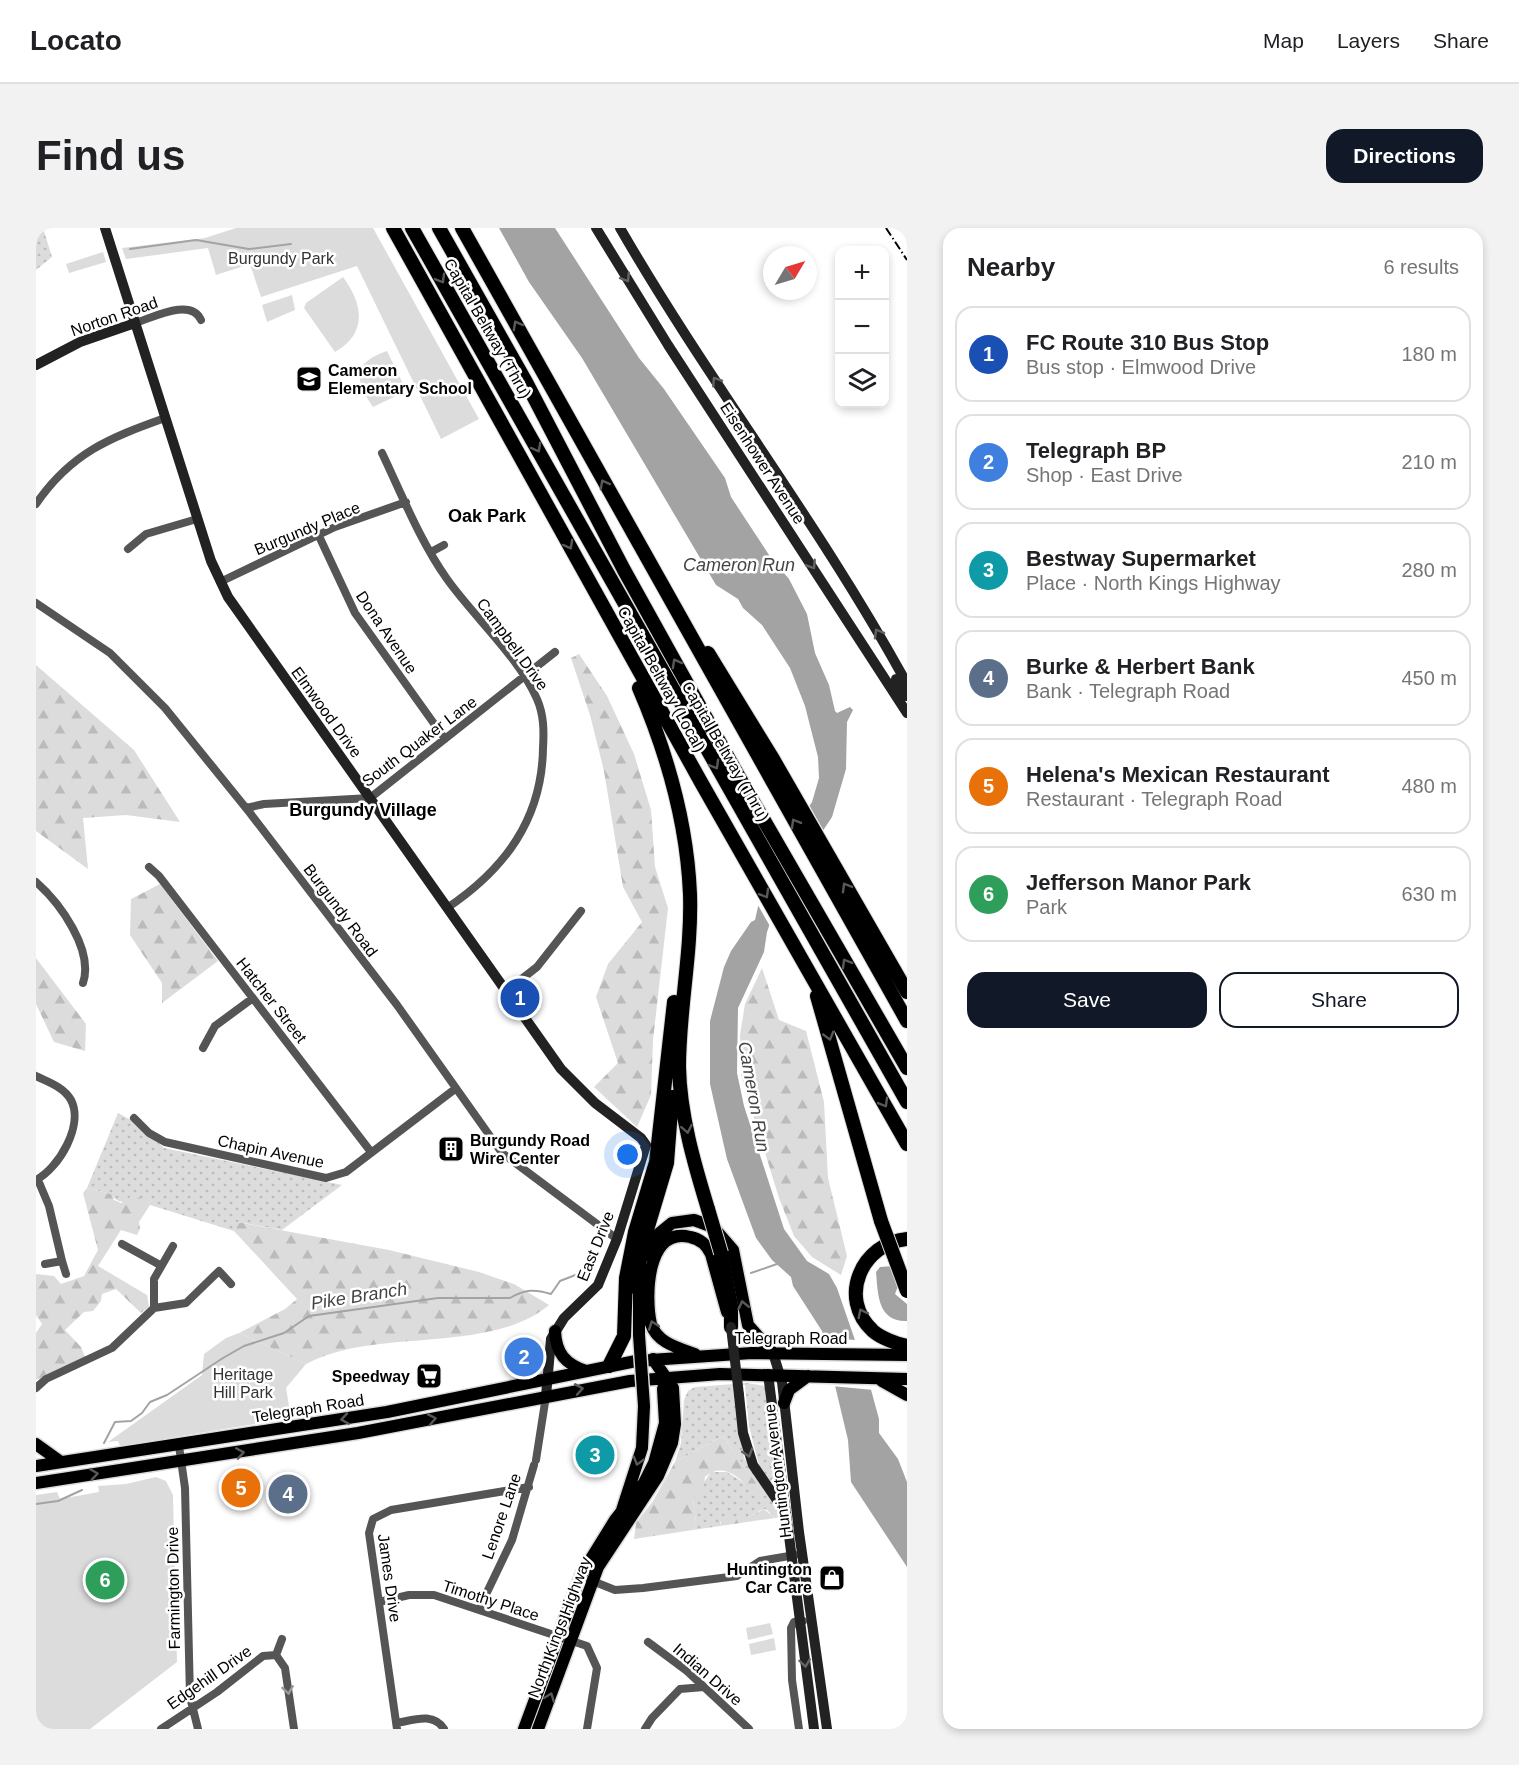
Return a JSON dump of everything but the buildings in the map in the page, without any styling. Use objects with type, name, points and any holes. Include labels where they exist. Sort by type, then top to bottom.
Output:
[{"type":"highway","name":"Capital Beltway (Local)","points":[[393,228],[738,848],[907,1144]]},
{"type":"highway","name":"Capital Beltway (Thru)","points":[[412,228],[907,1101]]},
{"type":"highway","name":"Capital Beltway (Thru)","points":[[439,228],[756,805],[907,1068]]},
{"type":"highway","points":[[462,228],[632,535],[907,1021]]},
{"type":"highway","points":[[632,535],[773,759],[907,992]]},
{"type":"highway","points":[[613,625],[662,747],[675,793],[690,904],[680,1040],[680,1084],[692,1152],[721,1253],[731,1305],[731,1327]]},
{"type":"highway","points":[[609,1366],[624,1336],[630,1256],[656,1162],[681,928],[683,841]]},
{"type":"highway","points":[[814,979],[818,1002],[881,1221],[907,1291]]},
{"type":"highway","points":[[637,1288],[641,1250],[669,1147],[671,1035]]},
{"type":"highway","points":[[907,1239],[894,1240],[875,1250],[861,1266],[856,1284],[857,1304],[874,1332],[907,1346]]},
{"type":"main road","name":"Elmwood Drive","points":[[105,228],[197,519],[220,582],[236,610],[506,991],[572,1080],[595,1103],[641,1138],[646,1145]]},
{"type":"main road","name":"Eisenhower Avenue","points":[[596,228],[668,345],[884,674],[907,713]]},
{"type":"main road","name":"Eisenhower Avenue","points":[[620,228],[672,315],[847,582],[907,684]]},
{"type":"main road","name":"Norton Road","points":[[36,365],[80,342],[135,323]]},
{"type":"main road","points":[[884,674],[896,678],[907,696]]},
{"type":"main road","name":"East Drive","points":[[547,1380],[549,1347],[555,1331],[568,1313],[594,1291],[616,1239],[646,1145]]},
{"type":"main road","points":[[621,1513],[642,1448],[644,1406],[637,1288],[644,1256],[656,1236],[672,1223],[688,1220],[704,1222],[724,1237],[733,1250],[748,1325],[773,1353]]},
{"type":"main road","points":[[699,1356],[657,1336],[651,1324],[649,1311],[651,1269],[658,1249],[665,1242],[685,1236],[701,1241],[709,1249],[731,1327],[743,1433],[753,1466],[781,1505],[789,1522]]},
{"type":"main road","points":[[555,1331],[556,1345],[563,1358],[574,1367],[586,1371]]},
{"type":"main road","name":"Telegraph Road","points":[[36,1466],[179,1446],[387,1412],[653,1359],[773,1353],[907,1355]]},
{"type":"main road","name":"Huntington Avenue","points":[[773,1353],[781,1375],[797,1555],[799,1621],[814,1729]]},
{"type":"main road","name":"North Kings Highway","points":[[538,1729],[572,1640],[586,1578],[658,1476],[672,1443],[674,1388],[653,1359]]},
{"type":"main road","name":"Telegraph Road","points":[[36,1483],[358,1433],[630,1381],[768,1374],[801,1378],[907,1379]]},
{"type":"main road","name":"Huntington Avenue","points":[[768,1374],[789,1522],[813,1620],[827,1729]]},
{"type":"main road","name":"North Kings Highway","points":[[524,1729],[548,1669],[558,1635],[621,1513],[644,1484],[662,1440],[665,1423],[663,1389],[666,1378]]},
{"type":"main road","points":[[784,1403],[787,1393],[801,1378]]},
{"type":"main road","points":[[875,1378],[907,1395]]},
{"type":"main road","name":"Lenore Lane","points":[[546,1396],[547,1380]]},
{"type":"main road","points":[[36,1444],[62,1462]]},
{"type":"street","name":"Norton Road","points":[[135,323],[184,309],[193,311],[201,320]]},
{"type":"street","points":[[36,504],[57,477],[88,450],[126,431],[165,418]]},
{"type":"street","name":"Campbell Drive","points":[[382,453],[431,552],[448,580],[523,677],[538,700],[543,723],[542,774],[535,805],[522,832],[492,871],[466,896],[447,908]]},
{"type":"street","name":"Burgundy Place","points":[[220,582],[318,534],[406,502]]},
{"type":"street","points":[[128,549],[146,534],[197,519]]},
{"type":"street","name":"Dona Avenue","points":[[318,534],[356,613],[445,739]]},
{"type":"street","points":[[431,552],[444,545]]},
{"type":"street","name":"Burgundy Road","points":[[36,603],[87,636],[128,668],[165,708],[246,808],[397,1005],[455,1089],[508,1159],[616,1239]]},
{"type":"street","name":"South Quaker Lane","points":[[246,808],[264,804],[370,798],[555,652]]},
{"type":"street","name":"Hatcher Street","points":[[149,867],[159,876],[371,1152]]},
{"type":"street","points":[[36,882],[56,904],[74,932],[85,960],[83,982]]},
{"type":"street","points":[[506,991],[537,967],[581,911]]},
{"type":"street","points":[[203,1048],[215,1026],[253,998]]},
{"type":"street","points":[[36,1076],[67,1094],[72,1101],[74,1114],[74,1124],[63,1151],[52,1168],[37,1180],[49,1206],[66,1274]]},
{"type":"street","name":"Chapin Avenue","points":[[134,1118],[149,1133],[165,1142],[326,1178],[339,1176],[455,1089]]},
{"type":"street","points":[[122,1244],[160,1265]]},
{"type":"street","points":[[154,1308],[154,1279],[173,1246]]},
{"type":"street","points":[[45,1264],[62,1261]]},
{"type":"street","points":[[36,1388],[42,1381],[112,1348],[154,1308],[186,1303],[219,1271],[231,1284]]},
{"type":"street","name":"Lenore Lane","points":[[479,1609],[512,1540],[529,1487],[546,1396]]},
{"type":"street","name":"Farmington Drive","points":[[179,1446],[185,1488],[189,1686],[198,1729]]},
{"type":"street","name":"James Drive","points":[[397,1726],[369,1533],[375,1517],[391,1510],[426,1503],[529,1487]]},
{"type":"street","points":[[586,1578],[622,1590],[737,1576],[760,1561],[797,1555]]},
{"type":"street","name":"Timothy Place","points":[[379,1602],[425,1593],[572,1640]]},
{"type":"street","points":[[799,1729],[792,1680],[790,1628],[794,1622],[813,1620]]},
{"type":"street","points":[[282,1639],[276,1655],[285,1668],[294,1729]]},
{"type":"street","points":[[572,1640],[587,1646],[597,1668],[587,1729]]},
{"type":"street","name":"Indian Drive","points":[[648,1642],[704,1687],[749,1729]]},
{"type":"street","name":"Edgehill Drive","points":[[161,1729],[263,1656],[276,1655]]},
{"type":"street","points":[[645,1729],[652,1718],[680,1689],[704,1687]]},
{"type":"street","points":[[397,1726],[430,1718],[439,1721],[444,1729]]},
{"type":"green space","points":[[36,228],[43,228],[52,257],[36,270]]},
{"type":"green space","name":"Burgundy Park","points":[[236,228],[373,228],[479,419],[441,439],[357,266],[261,297],[250,264],[216,275],[208,248],[126,259],[122,248],[205,238]]},
{"type":"green space","points":[[103,252],[106,262],[69,273],[66,264]]},
{"type":"green space","points":[[343,277],[355,297],[359,318],[353,336],[335,352],[304,308],[306,303]]},
{"type":"green space","points":[[292,295],[295,310],[267,322],[262,305]]},
{"type":"green space","points":[[387,351],[405,388],[402,393],[373,407],[363,389],[360,374],[367,361]]},
{"type":"green space","points":[[579,654],[607,696],[634,754],[651,810],[655,867],[668,908],[653,1040],[651,1095],[637,1127],[594,1087],[618,1063],[596,997],[608,964],[642,922],[623,887],[604,771],[590,715],[571,658]]},
{"type":"green space","points":[[36,665],[134,750],[180,822],[126,815],[83,818],[88,869],[36,831]]},
{"type":"green space","points":[[160,884],[218,961],[162,1003],[162,983],[130,935],[131,899]]},
{"type":"green space","points":[[36,958],[86,1024],[85,1051],[54,1042],[36,1004]]},
{"type":"green space","points":[[762,968],[779,1020],[806,1031],[824,1102],[828,1178],[847,1256],[841,1275],[812,1257],[794,1236],[779,1198],[741,1075],[740,1035],[745,1004]]},
{"type":"green space","points":[[118,1113],[140,1125],[164,1148],[342,1185],[282,1230],[238,1222],[234,1231],[150,1205],[149,1201],[118,1201],[111,1194],[87,1188]]},
{"type":"green space","points":[[87,1188],[111,1194],[114,1200],[121,1203],[127,1201],[131,1195],[149,1201],[150,1205],[139,1222],[140,1229],[137,1235],[121,1230],[98,1266],[147,1295],[149,1307],[141,1313],[116,1289],[102,1294],[101,1301],[93,1311],[84,1312],[65,1330],[81,1347],[85,1357],[36,1380],[36,1333],[42,1324],[36,1315],[36,1274],[54,1276],[61,1284],[84,1276],[98,1250],[83,1193]]},
{"type":"green space","points":[[237,1222],[389,1250],[479,1272],[514,1284],[549,1305],[524,1320],[496,1330],[464,1336],[364,1346],[333,1353],[306,1364],[239,1333],[285,1309],[297,1299],[234,1231]]},
{"type":"green space","name":"Heritage Hill Park","points":[[239,1333],[306,1364],[286,1388],[291,1418],[120,1446],[118,1441],[108,1442],[202,1375],[204,1354],[226,1338]]},
{"type":"green space","points":[[747,1383],[765,1386],[782,1498],[761,1473],[749,1426],[745,1385],[734,1385],[744,1458],[784,1517],[775,1518],[764,1509],[748,1517],[724,1520],[720,1522],[720,1526],[693,1530],[696,1522],[693,1498],[711,1472],[727,1472],[764,1495],[723,1436],[675,1462],[681,1443],[684,1400],[688,1391],[695,1387]]},
{"type":"green space","points":[[723,1436],[765,1496],[730,1473],[714,1472],[705,1477],[703,1491],[693,1498],[696,1522],[693,1530],[634,1539],[636,1523],[653,1501],[675,1462]]},
{"type":"green space","points":[[156,1477],[166,1481],[173,1495],[177,1662],[90,1729],[36,1729],[36,1495],[57,1492],[60,1499],[99,1492],[98,1486],[126,1484]]},
{"type":"green space","points":[[764,1509],[775,1518],[720,1526],[722,1517],[748,1517]]},
{"type":"green space","points":[[770,1623],[773,1634],[748,1640],[746,1628]]},
{"type":"green space","points":[[774,1638],[776,1650],[751,1655],[749,1644]]},
{"type":"water","name":"Cameron Run","points":[[499,228],[555,228],[639,358],[664,389],[725,478],[731,497],[769,555],[789,579],[807,614],[815,653],[829,685],[835,711],[837,713],[850,707],[853,710],[847,722],[846,769],[832,817],[814,844],[792,860],[767,932],[764,952],[738,1008],[737,1073],[744,1106],[784,1229],[807,1261],[829,1274],[837,1288],[867,1375],[879,1419],[879,1433],[898,1459],[907,1482],[907,1567],[851,1482],[848,1440],[822,1331],[793,1286],[791,1277],[772,1260],[756,1238],[727,1159],[710,1084],[710,1021],[724,967],[731,951],[751,922],[755,920],[766,871],[812,802],[819,778],[818,757],[805,706],[790,668],[762,625],[743,608],[738,599],[716,585],[582,358],[529,282]]},
{"type":"water","points":[[893,1266],[900,1281],[895,1294],[907,1304],[907,1321],[890,1317],[881,1305],[876,1272],[880,1267]]},
{"type":"pier","points":[[808,803],[825,833],[816,847],[794,862],[771,928],[755,900],[763,870],[777,843],[799,821]]},
{"type":"pier","points":[[821,1338],[857,1340],[874,1390],[831,1386]]},
{"type":"waterway","points":[[130,249],[196,240],[249,249],[291,244]]},
{"type":"waterway","name":"Pike Branch","points":[[751,1273],[777,1264]]},
{"type":"waterway","name":"Pike Branch","points":[[104,1443],[115,1422],[131,1421],[142,1413],[150,1402],[167,1395],[223,1358],[244,1346],[284,1333],[309,1316],[438,1298],[510,1298],[530,1291],[551,1294],[560,1281],[578,1274]]},
{"type":"waterway","name":"Pike Branch","points":[[36,1504],[58,1501],[82,1490]]},
{"type":"railway","points":[[886,228],[907,260]]},
{"type":"railway","points":[[902,228],[907,235]]},
{"type":"place","name":"Cameron Elementary School","points":[[309,379]]},
{"type":"place","name":"FC Route 310 Bus Stop","points":[[520,998]]},
{"type":"place","name":"Burgundy Road Wire Center","points":[[451,1149]]},
{"type":"place","name":"Telegraph BP","points":[[524,1357]]},
{"type":"place","name":"Speedway","points":[[429,1376]]},
{"type":"place","name":"Bestway Supermarket","points":[[595,1455]]},
{"type":"place","name":"Helena's Mexican Restaurant","points":[[241,1488]]},
{"type":"place","name":"Burke & Herbert Bank","points":[[288,1494]]},
{"type":"place","name":"Huntington Car Care","points":[[832,1578]]},
{"type":"place","name":"Jefferson Manor Park","points":[[105,1580]]},
{"type":"district","name":"Oak Park","points":[[487,516]]},
{"type":"district","name":"Burgundy Village","points":[[363,810]]}]
